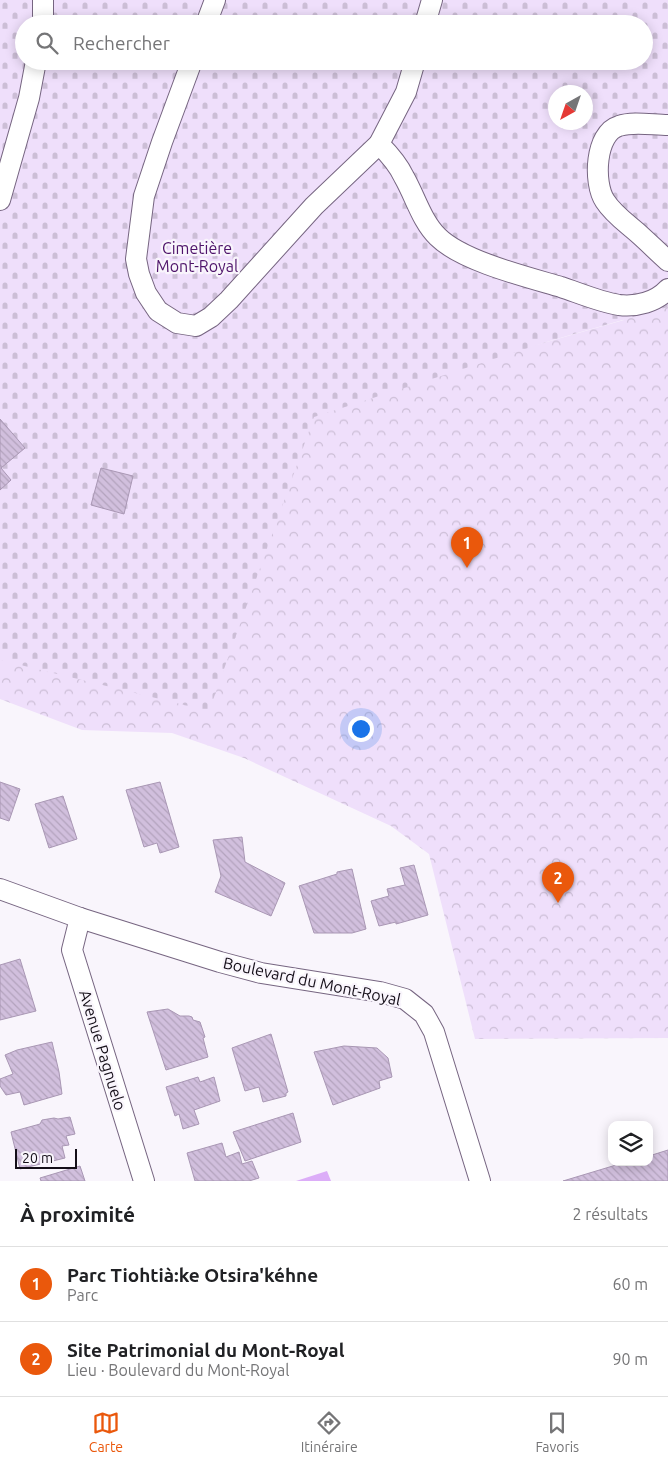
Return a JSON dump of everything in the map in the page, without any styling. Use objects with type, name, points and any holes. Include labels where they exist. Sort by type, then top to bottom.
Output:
[{"type":"street","points":[[42,15],[43,0]]},
{"type":"street","points":[[209,15],[215,0]]},
{"type":"street","points":[[428,15],[432,0]]},
{"type":"street","points":[[0,200],[34,70]]},
{"type":"street","points":[[189,70],[144,196],[136,259],[146,293],[158,311],[176,324],[196,326],[211,317],[229,300],[314,206],[379,144],[406,92],[412,70]]},
{"type":"street","points":[[668,125],[630,124],[617,126],[602,143],[598,158],[598,177],[603,199],[614,212],[668,262]]},
{"type":"street","points":[[379,144],[392,157],[404,176],[426,221],[436,236],[460,252],[475,259],[549,284],[619,305],[639,304],[655,300],[668,289]]},
{"type":"street","name":"Boulevard du Mont-Royal","points":[[0,889],[80,918],[220,962],[261,973],[380,992],[405,999],[424,1014],[434,1032],[480,1181]]},
{"type":"street","name":"Avenue Pagnuelo","points":[[80,918],[72,950],[144,1181]]},
{"type":"green space","name":"Cimetière Mont-Royal","points":[[0,0],[668,0],[668,307],[553,340],[314,417],[209,711],[0,660]]},
{"type":"green space","points":[[447,70],[653,70],[668,86],[668,1038],[475,1039],[429,854],[391,826],[244,758],[172,733],[82,730],[0,699],[0,89],[314,408],[624,320]]},
{"type":"shaded area","points":[[327,1171],[331,1181],[296,1181]]},
{"type":"building","points":[[0,419],[25,448],[1,468],[11,480],[0,490]]},
{"type":"building","points":[[101,468],[133,476],[124,514],[91,505]]},
{"type":"building","points":[[0,782],[20,789],[9,821],[0,818]]},
{"type":"building","points":[[160,782],[179,847],[160,853],[157,843],[144,847],[126,790]]},
{"type":"building","points":[[63,796],[77,839],[49,848],[35,804]]},
{"type":"building","points":[[242,837],[245,862],[285,883],[271,916],[215,892],[221,876],[213,840]]},
{"type":"building","points":[[414,865],[428,915],[396,924],[396,922],[379,926],[371,901],[389,896],[387,889],[405,885],[400,868]]},
{"type":"building","points":[[352,869],[366,929],[352,933],[314,933],[299,886],[337,874],[337,872]]},
{"type":"building","points":[[20,959],[36,1011],[0,1020],[0,965]]},
{"type":"building","points":[[168,1009],[180,1016],[189,1016],[193,1020],[200,1022],[205,1037],[203,1038],[208,1057],[166,1070],[147,1012]]},
{"type":"building","points":[[271,1034],[288,1092],[286,1096],[263,1102],[259,1087],[245,1091],[232,1048]]},
{"type":"building","points":[[52,1042],[62,1094],[24,1105],[20,1092],[6,1095],[0,1086],[0,1079],[13,1074],[5,1055],[17,1050]]},
{"type":"building","points":[[344,1046],[377,1048],[388,1058],[392,1077],[379,1081],[380,1088],[333,1105],[314,1052]]},
{"type":"building","points":[[198,1077],[200,1082],[214,1077],[220,1101],[194,1110],[199,1124],[183,1129],[179,1114],[175,1116],[166,1087]]},
{"type":"building","points":[[293,1113],[301,1142],[245,1161],[233,1132]]},
{"type":"building","points":[[70,1117],[75,1134],[66,1136],[69,1145],[62,1146],[65,1158],[20,1169],[11,1132],[40,1124],[42,1120]]},
{"type":"building","points":[[222,1143],[226,1157],[239,1152],[242,1164],[252,1161],[259,1178],[249,1181],[195,1181],[187,1153]]},
{"type":"building","points":[[668,1150],[668,1181],[563,1181],[613,1166],[653,1166],[653,1155]]},
{"type":"building","points":[[80,1166],[85,1181],[41,1181],[40,1178]]},
{"type":"place","name":"Parc Tiohtià:ke Otsira'kéhne","points":[[467,568]]},
{"type":"place","name":"Site Patrimonial du Mont-Royal","points":[[558,903]]}]
